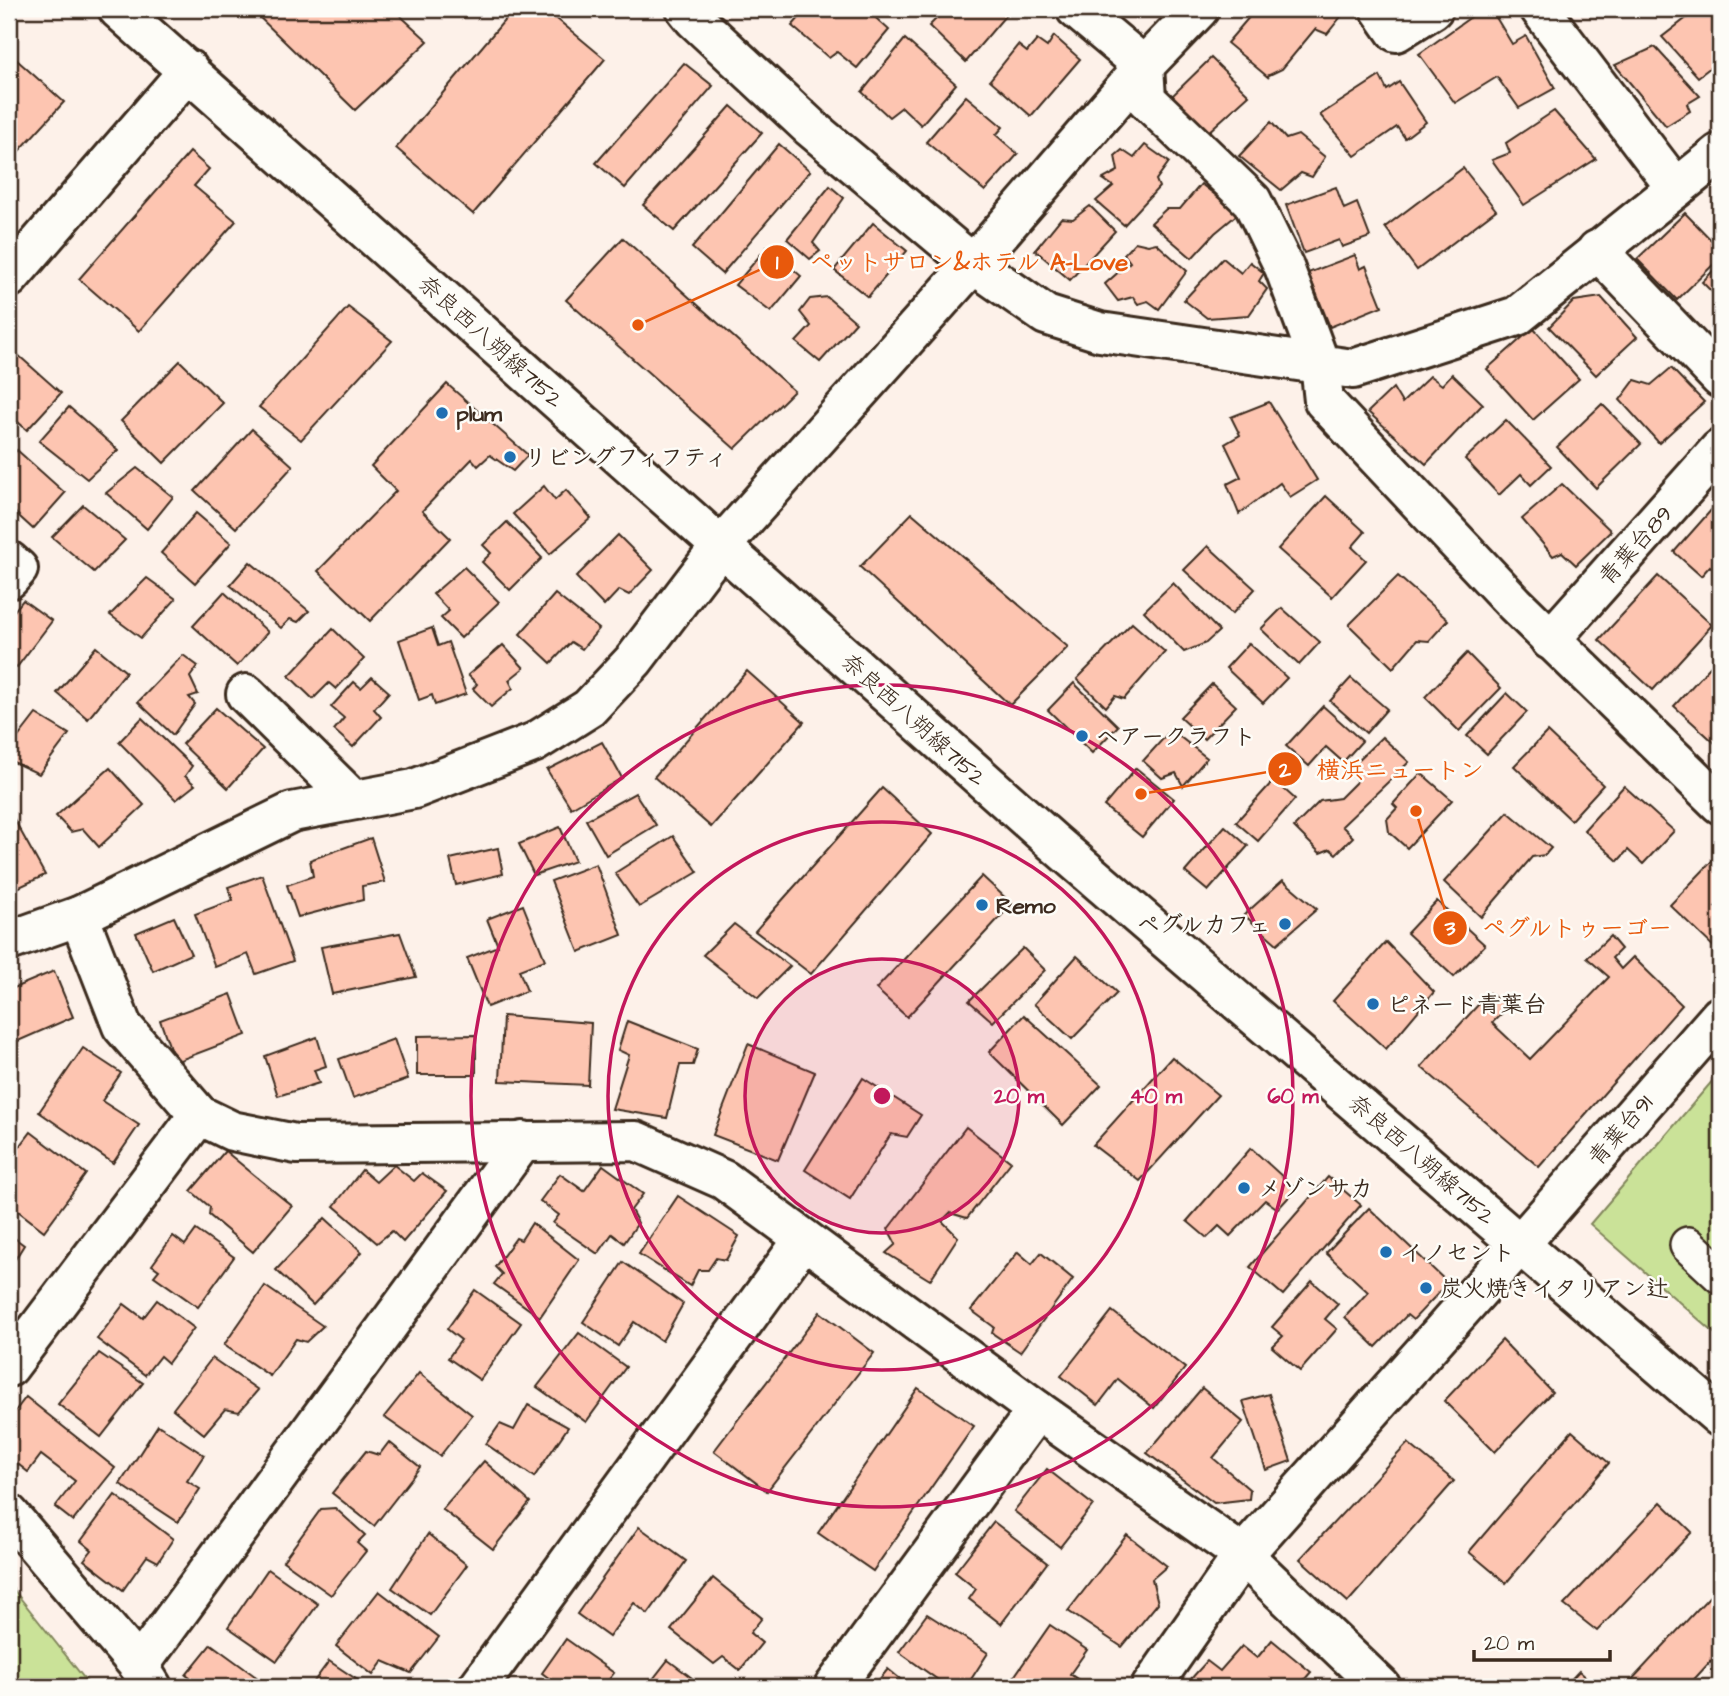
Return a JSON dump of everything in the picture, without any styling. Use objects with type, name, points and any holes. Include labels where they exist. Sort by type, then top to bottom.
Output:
[{"type":"street","name":"奈良西八朔線7152","points":[[118,9],[1053,842],[1720,1417]]},
{"type":"street","points":[[686,9],[811,128],[973,264],[1046,315],[1100,332],[1353,369],[1517,316],[1720,153]]},
{"type":"street","points":[[1076,9],[1144,66],[1146,99],[1252,201],[1284,267],[1320,364],[1324,401],[1550,640],[1720,804]]},
{"type":"street","points":[[9,942],[79,916],[292,812],[414,789],[535,742],[589,708],[634,660],[720,547],[973,264],[1144,66],[1199,9]]},
{"type":"street","points":[[1380,9],[1396,32],[1433,9]]},
{"type":"street","points":[[1540,9],[1676,187]]},
{"type":"street","points":[[9,278],[189,70]]},
{"type":"street","points":[[1597,250],[1720,379]]},
{"type":"street","name":"青葉台89","points":[[1550,640],[1720,449]]},
{"type":"street","points":[[9,561],[18,569],[9,579]]},
{"type":"street","points":[[246,694],[353,800]]},
{"type":"street","points":[[79,916],[122,1027],[200,1115],[232,1131],[296,1144],[636,1141],[724,1180],[1037,1410],[1242,1555],[1381,1687]]},
{"type":"street","name":"青葉台91","points":[[1152,1687],[1242,1555],[1720,1016]]},
{"type":"street","points":[[9,1367],[200,1115]]},
{"type":"street","points":[[9,1514],[145,1677],[523,1141]]},
{"type":"street","points":[[478,1687],[804,1239]]},
{"type":"street","points":[[1688,1245],[1720,1275]]},
{"type":"street","points":[[834,1687],[1037,1410]]},
{"type":"green space","points":[[1720,1072],[1720,1338],[1590,1224]]},
{"type":"green space","points":[[9,1584],[91,1687],[9,1687]]},
{"type":"building","points":[[251,9],[393,9],[428,41],[355,110]]},
{"type":"building","points":[[514,9],[545,9],[605,59],[473,214],[396,148]]},
{"type":"building","points":[[807,9],[866,9],[889,30],[857,68],[837,52],[829,58],[792,26]]},
{"type":"building","points":[[946,9],[1011,9],[966,62],[929,26]]},
{"type":"building","points":[[1256,9],[1347,9],[1327,34],[1315,29],[1282,69],[1267,76],[1269,78],[1227,43]]},
{"type":"building","points":[[1482,9],[1491,9],[1512,44],[1526,36],[1555,88],[1519,108],[1497,77],[1455,103],[1419,54]]},
{"type":"building","points":[[1698,9],[1720,9],[1720,60],[1698,77],[1662,37]]},
{"type":"building","points":[[1054,36],[1080,59],[1031,116],[990,80],[1018,45],[1027,52],[1037,40],[1047,47]]},
{"type":"building","points":[[905,39],[956,84],[921,125],[902,107],[889,117],[862,92]]},
{"type":"building","points":[[1655,47],[1700,96],[1687,104],[1690,111],[1666,126],[1615,65]]},
{"type":"building","points":[[9,53],[64,102],[9,162]]},
{"type":"building","points":[[1211,58],[1249,95],[1207,133],[1172,96]]},
{"type":"building","points":[[684,63],[713,86],[625,188],[596,163]]},
{"type":"building","points":[[1380,76],[1387,90],[1399,82],[1426,122],[1405,138],[1397,127],[1355,156],[1320,115]]},
{"type":"building","points":[[966,96],[1003,127],[996,135],[1018,154],[985,191],[926,142]]},
{"type":"building","points":[[731,106],[762,133],[674,231],[643,205]]},
{"type":"building","points":[[1554,111],[1596,159],[1524,205],[1492,160],[1510,153],[1506,143]]},
{"type":"building","points":[[1271,122],[1286,139],[1298,135],[1325,157],[1312,177],[1301,173],[1281,190],[1239,156]]},
{"type":"building","points":[[779,144],[810,171],[722,274],[692,248]]},
{"type":"building","points":[[1145,145],[1169,162],[1156,180],[1159,187],[1124,225],[1096,201],[1113,186],[1103,179],[1118,171],[1115,156],[1122,150],[1134,158]]},
{"type":"building","points":[[190,152],[209,169],[194,186],[236,221],[139,331],[79,279]]},
{"type":"building","points":[[1463,168],[1496,210],[1417,270],[1385,227]]},
{"type":"building","points":[[1201,184],[1239,213],[1215,233],[1192,258],[1151,223],[1166,209],[1180,209]]},
{"type":"building","points":[[830,186],[844,198],[813,243],[820,251],[810,259],[787,239]]},
{"type":"building","points":[[1336,187],[1344,209],[1357,203],[1370,237],[1342,247],[1339,240],[1304,253],[1286,205]]},
{"type":"building","points":[[1090,206],[1115,231],[1070,280],[1035,250],[1061,218],[1073,219]]},
{"type":"building","points":[[1685,213],[1720,249],[1720,258],[1677,300],[1637,259]]},
{"type":"building","points":[[873,223],[907,251],[868,297],[834,270]]},
{"type":"building","points":[[623,238],[794,391],[735,449],[566,300]]},
{"type":"building","points":[[1135,242],[1148,245],[1156,243],[1187,271],[1159,309],[1148,301],[1138,304],[1133,297],[1118,301],[1105,284],[1130,262],[1124,254]]},
{"type":"building","points":[[767,247],[801,276],[771,312],[735,285]]},
{"type":"building","points":[[1355,255],[1360,269],[1366,266],[1382,306],[1330,327],[1308,273]]},
{"type":"building","points":[[1223,258],[1241,273],[1250,262],[1264,273],[1259,281],[1267,289],[1249,315],[1207,318],[1184,300]]},
{"type":"building","points":[[1720,264],[1720,300],[1702,282]]},
{"type":"building","points":[[827,297],[856,322],[820,362],[796,342],[811,326],[800,312],[810,299]]},
{"type":"building","points":[[1601,297],[1637,337],[1596,375],[1549,327],[1574,301]]},
{"type":"building","points":[[348,307],[392,341],[301,440],[259,407]]},
{"type":"building","points":[[1533,328],[1579,379],[1533,420],[1487,369]]},
{"type":"building","points":[[9,347],[61,393],[27,430],[9,414]]},
{"type":"building","points":[[180,361],[223,403],[164,463],[121,421]]},
{"type":"building","points":[[1671,368],[1704,402],[1659,443],[1620,400],[1635,380],[1651,385]]},
{"type":"building","points":[[1452,374],[1483,404],[1426,464],[1368,412],[1393,388],[1402,403],[1430,376],[1442,385]]},
{"type":"building","points":[[447,384],[528,455],[513,471],[490,455],[478,466],[472,459],[422,511],[450,538],[370,621],[318,571],[396,491],[371,466]]},
{"type":"building","points":[[1269,402],[1317,480],[1290,497],[1280,483],[1239,514],[1227,484],[1241,477],[1225,444],[1240,435],[1231,417]]},
{"type":"building","points":[[1602,404],[1641,444],[1596,488],[1557,447]]},
{"type":"building","points":[[69,407],[118,450],[87,479],[39,441]]},
{"type":"building","points":[[1506,420],[1551,466],[1531,485],[1521,474],[1499,495],[1465,459]]},
{"type":"building","points":[[252,429],[293,466],[236,528],[195,491]]},
{"type":"building","points":[[17,450],[65,493],[33,529],[9,507],[9,459]]},
{"type":"building","points":[[137,468],[173,497],[147,529],[106,493]]},
{"type":"building","points":[[1562,484],[1611,531],[1576,565],[1562,552],[1553,556],[1522,519]]},
{"type":"building","points":[[544,486],[555,500],[566,490],[591,518],[550,554],[513,514]]},
{"type":"building","points":[[1326,496],[1365,532],[1352,547],[1366,560],[1332,597],[1278,549]]},
{"type":"building","points":[[83,505],[125,540],[94,572],[52,537]]},
{"type":"building","points":[[1713,508],[1720,515],[1720,575],[1710,566],[1701,576],[1674,552]]},
{"type":"building","points":[[196,513],[231,543],[195,583],[161,553]]},
{"type":"building","points":[[912,513],[1068,647],[1010,705],[860,567]]},
{"type":"building","points":[[507,522],[542,558],[510,590],[482,562],[491,553],[483,545]]},
{"type":"building","points":[[618,535],[653,570],[629,595],[619,590],[604,606],[576,577]]},
{"type":"building","points":[[1208,546],[1255,589],[1232,614],[1184,570]]},
{"type":"building","points":[[250,562],[309,611],[298,622],[290,619],[281,628],[230,585]]},
{"type":"building","points":[[464,567],[499,602],[461,638],[441,618],[449,611],[433,594]]},
{"type":"building","points":[[1398,576],[1448,620],[1429,641],[1417,640],[1393,668],[1349,625]]},
{"type":"building","points":[[1658,576],[1712,625],[1653,690],[1599,640]]},
{"type":"building","points":[[147,578],[176,599],[141,638],[110,615]]},
{"type":"building","points":[[1173,583],[1219,631],[1206,643],[1184,652],[1144,611]]},
{"type":"building","points":[[224,592],[268,632],[237,666],[193,626]]},
{"type":"building","points":[[555,594],[599,629],[582,649],[571,642],[551,663],[520,634]]},
{"type":"building","points":[[23,600],[52,621],[17,667],[9,661],[9,617]]},
{"type":"building","points":[[1282,608],[1320,642],[1299,665],[1261,629]]},
{"type":"building","points":[[1132,623],[1165,652],[1124,699],[1115,696],[1106,707],[1077,679]]},
{"type":"building","points":[[432,628],[438,646],[448,642],[466,694],[435,705],[432,695],[419,700],[399,640]]},
{"type":"building","points":[[333,629],[364,659],[336,689],[329,683],[313,699],[289,676]]},
{"type":"building","points":[[1249,643],[1287,678],[1263,703],[1226,668]]},
{"type":"building","points":[[503,645],[524,668],[509,680],[513,688],[491,707],[473,689],[477,684],[468,675]]},
{"type":"building","points":[[96,647],[126,672],[88,719],[57,693]]},
{"type":"building","points":[[1467,653],[1501,688],[1459,731],[1425,697]]},
{"type":"building","points":[[183,655],[198,666],[190,677],[198,694],[189,697],[195,704],[173,735],[138,702]]},
{"type":"building","points":[[1720,656],[1720,740],[1716,744],[1674,706]]},
{"type":"building","points":[[747,671],[804,722],[711,827],[654,777]]},
{"type":"building","points":[[372,677],[389,692],[374,709],[381,717],[353,747],[334,730],[344,718],[331,707],[354,682],[361,688]]},
{"type":"building","points":[[1351,678],[1387,709],[1366,733],[1330,701]]},
{"type":"building","points":[[1074,683],[1118,726],[1092,753],[1048,710]]},
{"type":"building","points":[[1212,684],[1236,706],[1204,739],[1180,717]]},
{"type":"building","points":[[1507,693],[1527,712],[1487,754],[1467,736]]},
{"type":"building","points":[[1323,706],[1362,741],[1343,762],[1326,747],[1309,766],[1286,746]]},
{"type":"building","points":[[216,708],[263,749],[228,788],[182,744]]},
{"type":"building","points":[[36,714],[69,734],[39,774],[9,760],[9,749]]},
{"type":"building","points":[[142,718],[192,766],[185,776],[195,785],[176,800],[119,742]]},
{"type":"building","points":[[1171,730],[1207,758],[1183,786],[1176,773],[1162,778],[1143,761]]},
{"type":"building","points":[[1547,732],[1603,785],[1571,820],[1514,766]]},
{"type":"building","points":[[1382,737],[1409,762],[1342,826],[1353,837],[1336,854],[1330,849],[1320,853],[1294,827],[1320,801],[1340,798],[1357,781],[1349,769]]},
{"type":"building","points":[[602,742],[622,778],[571,808],[547,770]]},
{"type":"building","points":[[110,768],[144,805],[99,847],[83,829],[71,832],[56,816]]},
{"type":"building","points":[[1136,768],[1174,799],[1142,837],[1104,806]]},
{"type":"building","points":[[1421,773],[1452,800],[1407,848],[1389,832],[1387,819],[1397,808],[1393,804]]},
{"type":"building","points":[[1274,780],[1295,799],[1258,841],[1236,822]]},
{"type":"building","points":[[1624,786],[1674,831],[1643,864],[1628,850],[1618,861],[1584,830]]},
{"type":"building","points":[[882,788],[932,834],[811,974],[755,931]]},
{"type":"building","points":[[635,793],[656,825],[606,855],[586,820]]},
{"type":"building","points":[[9,810],[45,875],[9,892]]},
{"type":"building","points":[[1508,812],[1551,848],[1545,855],[1532,857],[1481,917],[1444,882]]},
{"type":"building","points":[[1225,826],[1248,846],[1208,891],[1185,872]]},
{"type":"building","points":[[560,827],[575,861],[534,875],[519,844]]},
{"type":"building","points":[[673,836],[698,872],[639,907],[615,873]]},
{"type":"building","points":[[371,838],[385,882],[362,886],[363,900],[298,917],[287,885],[313,876],[310,860]]},
{"type":"building","points":[[498,848],[503,874],[456,885],[450,859]]},
{"type":"building","points":[[1717,856],[1720,859],[1720,901],[1715,907],[1720,911],[1720,953],[1670,905]]},
{"type":"building","points":[[596,864],[622,935],[579,952],[551,881]]},
{"type":"building","points":[[262,875],[293,961],[256,974],[248,954],[215,967],[195,914],[233,900],[228,887]]},
{"type":"building","points":[[982,876],[1012,904],[907,1017],[876,989]]},
{"type":"building","points":[[1283,880],[1317,909],[1277,944],[1244,915]]},
{"type":"building","points":[[1437,901],[1485,945],[1454,977],[1407,933]]},
{"type":"building","points":[[523,905],[545,960],[519,970],[527,991],[487,1007],[467,958],[498,946],[487,919]]},
{"type":"building","points":[[174,917],[191,954],[153,971],[136,933]]},
{"type":"building","points":[[734,924],[790,966],[758,998],[703,955]]},
{"type":"building","points":[[400,933],[416,977],[332,994],[321,947]]},
{"type":"building","points":[[1610,936],[1621,949],[1612,958],[1621,969],[1633,957],[1682,1005],[1539,1167],[1421,1067],[1489,993],[1508,1007],[1492,1023],[1530,1059],[1609,977],[1587,958]]},
{"type":"building","points":[[1386,942],[1434,992],[1386,1049],[1333,1001]]},
{"type":"building","points":[[1023,948],[1045,970],[993,1022],[969,1001]]},
{"type":"building","points":[[1077,956],[1117,993],[1072,1039],[1034,1004]]},
{"type":"building","points":[[54,971],[73,1017],[9,1045],[9,1009],[12,1008],[9,990]]},
{"type":"building","points":[[231,994],[246,1035],[175,1062],[160,1020]]},
{"type":"building","points":[[1024,1015],[1101,1085],[1063,1125],[989,1052]]},
{"type":"building","points":[[503,1016],[591,1023],[588,1085],[500,1081]]},
{"type":"building","points":[[627,1021],[698,1049],[693,1065],[680,1065],[667,1118],[612,1109],[629,1055],[618,1050]]},
{"type":"building","points":[[476,1035],[476,1075],[417,1075],[417,1036]]},
{"type":"building","points":[[317,1037],[326,1066],[314,1070],[319,1083],[278,1096],[265,1056]]},
{"type":"building","points":[[394,1039],[408,1079],[353,1098],[339,1059]]},
{"type":"building","points":[[748,1044],[815,1072],[778,1160],[713,1135]]},
{"type":"building","points":[[83,1048],[121,1073],[102,1101],[139,1125],[113,1163],[39,1112]]},
{"type":"building","points":[[1172,1057],[1218,1095],[1140,1181],[1093,1145]]},
{"type":"building","points":[[863,1078],[921,1115],[907,1137],[891,1134],[850,1199],[805,1170]]},
{"type":"building","points":[[966,1127],[1011,1162],[967,1218],[950,1213],[942,1221],[958,1237],[930,1280],[886,1253],[896,1244],[888,1229]]},
{"type":"building","points":[[31,1132],[86,1174],[44,1231],[9,1204],[9,1161]]},
{"type":"building","points":[[1251,1148],[1296,1189],[1278,1209],[1265,1200],[1230,1236],[1219,1226],[1207,1238],[1187,1221]]},
{"type":"building","points":[[225,1151],[292,1206],[253,1252],[209,1215],[210,1207],[191,1191]]},
{"type":"building","points":[[394,1165],[414,1181],[422,1173],[447,1191],[403,1242],[392,1231],[377,1243],[334,1206],[362,1170],[376,1182]]},
{"type":"building","points":[[603,1165],[643,1194],[631,1210],[638,1223],[624,1243],[612,1234],[598,1254],[553,1223],[559,1215],[540,1201],[560,1174],[584,1191]]},
{"type":"building","points":[[1328,1177],[1361,1205],[1283,1295],[1250,1267]]},
{"type":"building","points":[[678,1196],[739,1236],[726,1260],[716,1258],[708,1270],[698,1270],[690,1286],[639,1254]]},
{"type":"building","points":[[1369,1208],[1448,1283],[1413,1320],[1407,1315],[1376,1347],[1345,1317],[1368,1292],[1326,1253]]},
{"type":"building","points":[[325,1218],[362,1252],[313,1305],[276,1270]]},
{"type":"building","points":[[532,1223],[579,1260],[540,1317],[494,1284],[502,1274],[495,1267],[516,1238],[521,1240]]},
{"type":"building","points":[[196,1230],[234,1257],[198,1307],[154,1276],[159,1270],[152,1265],[173,1236],[185,1245]]},
{"type":"building","points":[[9,1234],[24,1245],[9,1269]]},
{"type":"building","points":[[1018,1252],[1032,1264],[1041,1253],[1073,1279],[1020,1352],[992,1333],[994,1327],[971,1310]]},
{"type":"building","points":[[623,1262],[683,1304],[662,1341],[634,1322],[618,1346],[583,1322]]},
{"type":"building","points":[[1312,1281],[1338,1304],[1325,1319],[1337,1329],[1300,1371],[1272,1347],[1283,1336],[1272,1327]]},
{"type":"building","points":[[265,1286],[323,1326],[306,1342],[296,1339],[270,1376],[224,1345]]},
{"type":"building","points":[[475,1290],[521,1323],[480,1380],[448,1358],[461,1340],[447,1329]]},
{"type":"building","points":[[157,1300],[194,1328],[168,1363],[160,1356],[145,1375],[97,1339],[124,1304],[143,1318]]},
{"type":"building","points":[[1112,1311],[1185,1368],[1154,1408],[1118,1379],[1098,1405],[1061,1376]]},
{"type":"building","points":[[820,1312],[874,1353],[767,1491],[714,1451]]},
{"type":"building","points":[[579,1333],[626,1367],[586,1422],[537,1387]]},
{"type":"building","points":[[1502,1340],[1552,1392],[1495,1452],[1444,1401]]},
{"type":"building","points":[[99,1353],[143,1383],[101,1437],[58,1404]]},
{"type":"building","points":[[212,1358],[258,1390],[239,1412],[225,1409],[204,1434],[173,1409]]},
{"type":"building","points":[[419,1373],[472,1415],[440,1456],[384,1417]]},
{"type":"building","points":[[918,1388],[974,1426],[873,1571],[818,1533]]},
{"type":"building","points":[[1202,1388],[1243,1422],[1213,1458],[1250,1490],[1249,1499],[1214,1503],[1147,1453]]},
{"type":"building","points":[[1269,1394],[1291,1461],[1266,1470],[1243,1401]]},
{"type":"building","points":[[26,1397],[115,1468],[73,1521],[55,1507],[75,1481],[41,1455],[28,1472],[9,1457],[9,1419]]},
{"type":"building","points":[[528,1405],[568,1427],[534,1477],[486,1444],[500,1424],[514,1430]]},
{"type":"building","points":[[158,1425],[204,1455],[187,1481],[200,1489],[178,1522],[120,1484]]},
{"type":"building","points":[[1572,1431],[1609,1463],[1506,1583],[1469,1552]]},
{"type":"building","points":[[389,1442],[420,1467],[374,1526],[332,1493],[366,1451],[379,1455]]},
{"type":"building","points":[[1408,1443],[1454,1481],[1348,1602],[1300,1559]]},
{"type":"building","points":[[484,1461],[530,1502],[493,1549],[442,1509]]},
{"type":"building","points":[[1047,1469],[1093,1505],[1060,1547],[1014,1511]]},
{"type":"building","points":[[115,1495],[173,1539],[158,1562],[147,1556],[123,1590],[84,1560],[92,1550],[81,1541]]},
{"type":"building","points":[[1661,1502],[1692,1532],[1597,1631],[1564,1605]]},
{"type":"building","points":[[335,1508],[365,1535],[357,1543],[366,1551],[331,1595],[283,1561],[321,1509]]},
{"type":"building","points":[[994,1522],[1047,1563],[1001,1624],[969,1599],[976,1589],[955,1572]]},
{"type":"building","points":[[639,1527],[686,1561],[648,1614],[634,1603],[609,1637],[577,1614]]},
{"type":"building","points":[[428,1534],[467,1565],[430,1615],[392,1588]]},
{"type":"building","points":[[1127,1535],[1167,1566],[1152,1579],[1158,1603],[1122,1647],[1068,1611]]},
{"type":"building","points":[[268,1569],[318,1604],[277,1661],[228,1627]]},
{"type":"building","points":[[713,1578],[762,1618],[750,1633],[762,1643],[740,1670],[723,1657],[714,1664],[671,1630]]},
{"type":"building","points":[[1720,1585],[1720,1651],[1687,1687],[1629,1687],[1627,1685]]},
{"type":"building","points":[[379,1591],[439,1637],[411,1673],[383,1661],[373,1675],[336,1646]]},
{"type":"building","points":[[927,1614],[988,1653],[966,1687],[948,1687],[899,1652]]},
{"type":"building","points":[[1050,1625],[1087,1650],[1070,1674],[1083,1683],[1079,1687],[1007,1687]]},
{"type":"building","points":[[566,1639],[614,1673],[603,1687],[561,1687],[542,1673]]},
{"type":"building","points":[[1272,1640],[1311,1672],[1298,1687],[1198,1687],[1190,1680],[1207,1661],[1220,1671],[1242,1646],[1257,1658]]},
{"type":"building","points":[[211,1644],[270,1687],[202,1687],[186,1675]]},
{"type":"building","points":[[668,1660],[704,1687],[655,1687],[650,1683]]},
{"type":"building","points":[[329,1661],[368,1687],[310,1687]]},
{"type":"building","points":[[888,1669],[910,1687],[873,1687]]},
{"type":"building","points":[[1579,1671],[1597,1687],[1564,1687]]},
{"type":"place","name":"ペットサロン&ホテル A-Love","points":[[638,325]]},
{"type":"place","name":"plum","points":[[442,413]]},
{"type":"place","name":"リビングフィフティ","points":[[510,457]]},
{"type":"place","name":"ヘアークラフト","points":[[1082,736]]},
{"type":"place","name":"横浜ニュートン","points":[[1141,794]]},
{"type":"place","name":"ペグルトゥーゴー","points":[[1416,811]]},
{"type":"place","name":"Remo","points":[[982,905]]},
{"type":"place","name":"ペグルカフェ","points":[[1285,924]]},
{"type":"place","name":"ピネード青葉台","points":[[1373,1004]]},
{"type":"place","name":"メゾンサカ","points":[[1244,1188]]},
{"type":"place","name":"イノセント","points":[[1386,1252]]},
{"type":"place","name":"炭火焼きイタリアン辻","points":[[1426,1288]]}]
